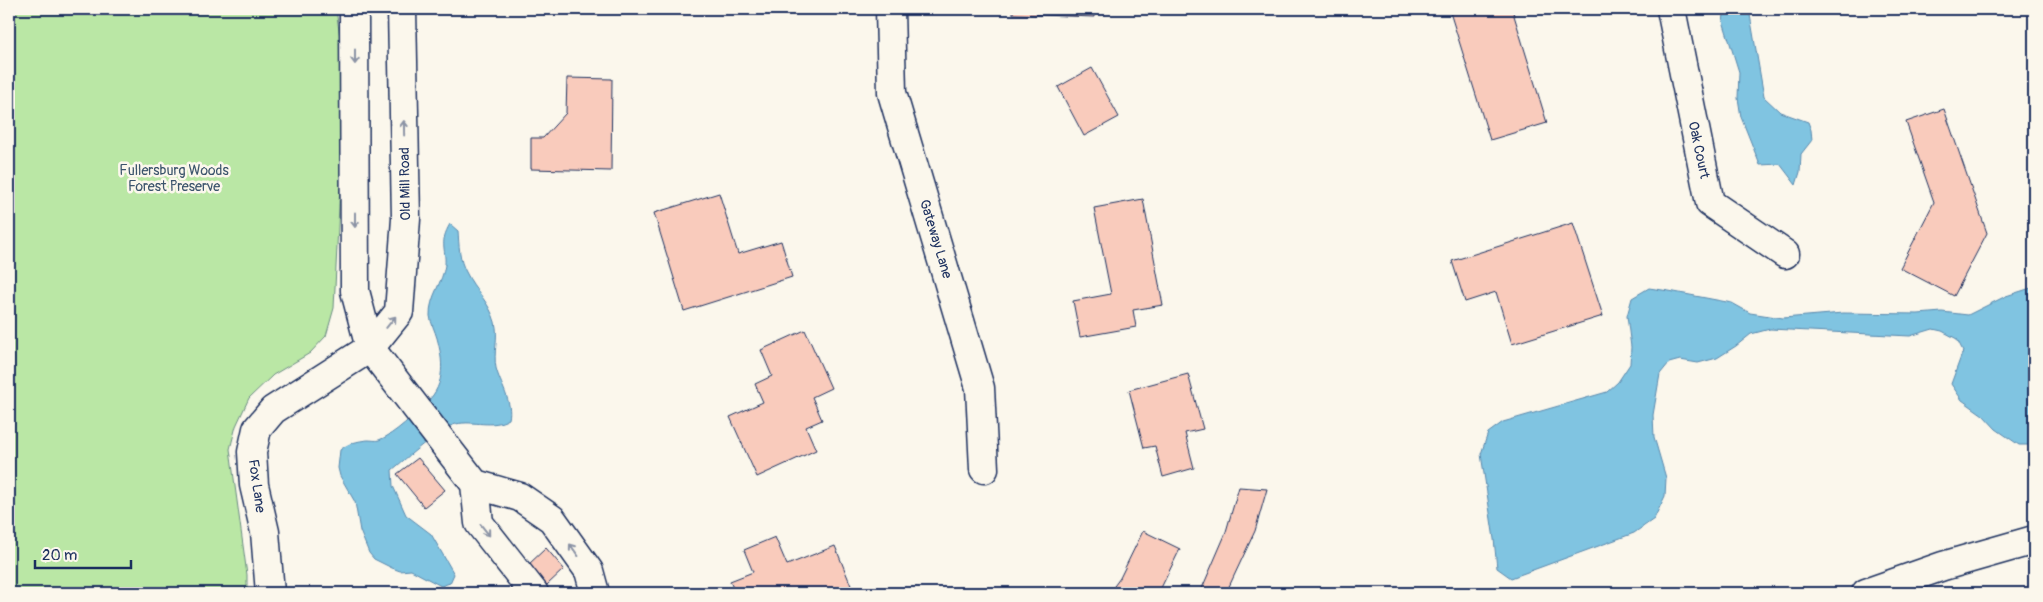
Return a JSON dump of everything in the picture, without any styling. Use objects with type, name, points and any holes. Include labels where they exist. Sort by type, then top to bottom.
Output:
[{"type":"street","points":[[354,9],[355,291],[370,348],[475,484],[479,523],[534,593]]},
{"type":"street","name":"Old Mill Road","points":[[370,348],[399,312],[406,218],[402,9]]},
{"type":"street","name":"Gateway Lane","points":[[890,9],[892,93],[980,388],[984,469]]},
{"type":"street","name":"Oak Court","points":[[1671,9],[1710,203],[1785,254]]},
{"type":"street","name":"Fox Lane","points":[[270,593],[264,532],[254,485],[252,452],[257,429],[273,410],[370,348]]},
{"type":"street","points":[[475,484],[520,497],[552,519],[590,571],[595,593]]},
{"type":"street","points":[[1866,593],[1943,566],[2034,540]]},
{"type":"green space","name":"Fullersburg Woods Forest Preserve","points":[[9,9],[336,9],[342,53],[343,123],[334,308],[326,336],[310,353],[273,375],[249,398],[236,426],[230,449],[247,575],[247,593],[9,593]]},
{"type":"water","points":[[1725,9],[1749,9],[1764,97],[1780,112],[1808,122],[1812,140],[1801,154],[1800,172],[1796,185],[1780,164],[1760,165],[1741,117],[1738,98],[1739,72],[1723,21]]},
{"type":"water","points":[[450,224],[458,231],[462,262],[469,278],[493,315],[496,333],[496,368],[508,400],[510,413],[509,419],[503,422],[490,424],[463,423],[449,427],[432,437],[392,470],[393,486],[406,515],[431,534],[454,574],[450,583],[441,586],[411,570],[400,571],[374,559],[369,553],[360,531],[355,502],[340,476],[338,468],[340,450],[353,443],[378,440],[385,437],[427,402],[437,388],[440,380],[441,363],[430,309],[444,271],[444,241]]},
{"type":"water","points":[[2034,287],[2034,445],[2019,445],[1996,429],[1983,415],[1962,400],[1951,384],[1963,351],[1957,339],[1942,331],[1933,329],[1910,336],[1770,329],[1751,334],[1717,358],[1698,363],[1680,360],[1669,363],[1660,374],[1653,415],[1654,437],[1666,478],[1665,496],[1654,519],[1634,533],[1511,578],[1497,568],[1481,454],[1488,433],[1503,422],[1607,392],[1618,382],[1630,364],[1631,347],[1627,316],[1632,298],[1649,288],[1732,303],[1750,313],[1783,318],[1843,313],[1918,314],[1942,312],[1968,315],[2006,296]]},
{"type":"building","points":[[1013,9],[1094,9],[1094,17],[1013,14]]},
{"type":"building","points":[[1449,9],[1512,9],[1547,123],[1490,140]]},
{"type":"building","points":[[1092,68],[1119,117],[1084,136],[1058,87]]},
{"type":"building","points":[[567,78],[612,79],[611,171],[531,169],[531,138],[543,138],[566,113]]},
{"type":"building","points":[[1944,109],[1987,233],[1954,296],[1900,268],[1934,202],[1906,122]]},
{"type":"building","points":[[719,193],[738,254],[781,241],[792,277],[684,311],[654,213]]},
{"type":"building","points":[[1143,199],[1163,305],[1133,310],[1136,327],[1080,337],[1073,301],[1111,294],[1094,208]]},
{"type":"building","points":[[1573,223],[1603,316],[1512,344],[1496,292],[1465,302],[1452,261]]},
{"type":"building","points":[[805,330],[831,388],[812,397],[822,420],[806,427],[816,450],[757,477],[730,417],[763,402],[755,384],[772,376],[761,350]]},
{"type":"building","points":[[1188,374],[1203,429],[1185,433],[1194,468],[1163,477],[1155,446],[1144,448],[1129,390]]},
{"type":"building","points":[[418,458],[445,490],[424,507],[397,474]]},
{"type":"building","points":[[1239,487],[1267,489],[1255,531],[1226,593],[1200,593],[1225,535]]},
{"type":"building","points":[[1143,531],[1180,549],[1160,590],[1168,593],[1109,593],[1120,578]]},
{"type":"building","points":[[775,537],[787,565],[835,546],[854,593],[735,593],[730,581],[753,572],[744,550]]},
{"type":"building","points":[[546,548],[564,569],[547,585],[528,565]]},
{"type":"building","points":[[2034,587],[2034,593],[2016,593]]}]
